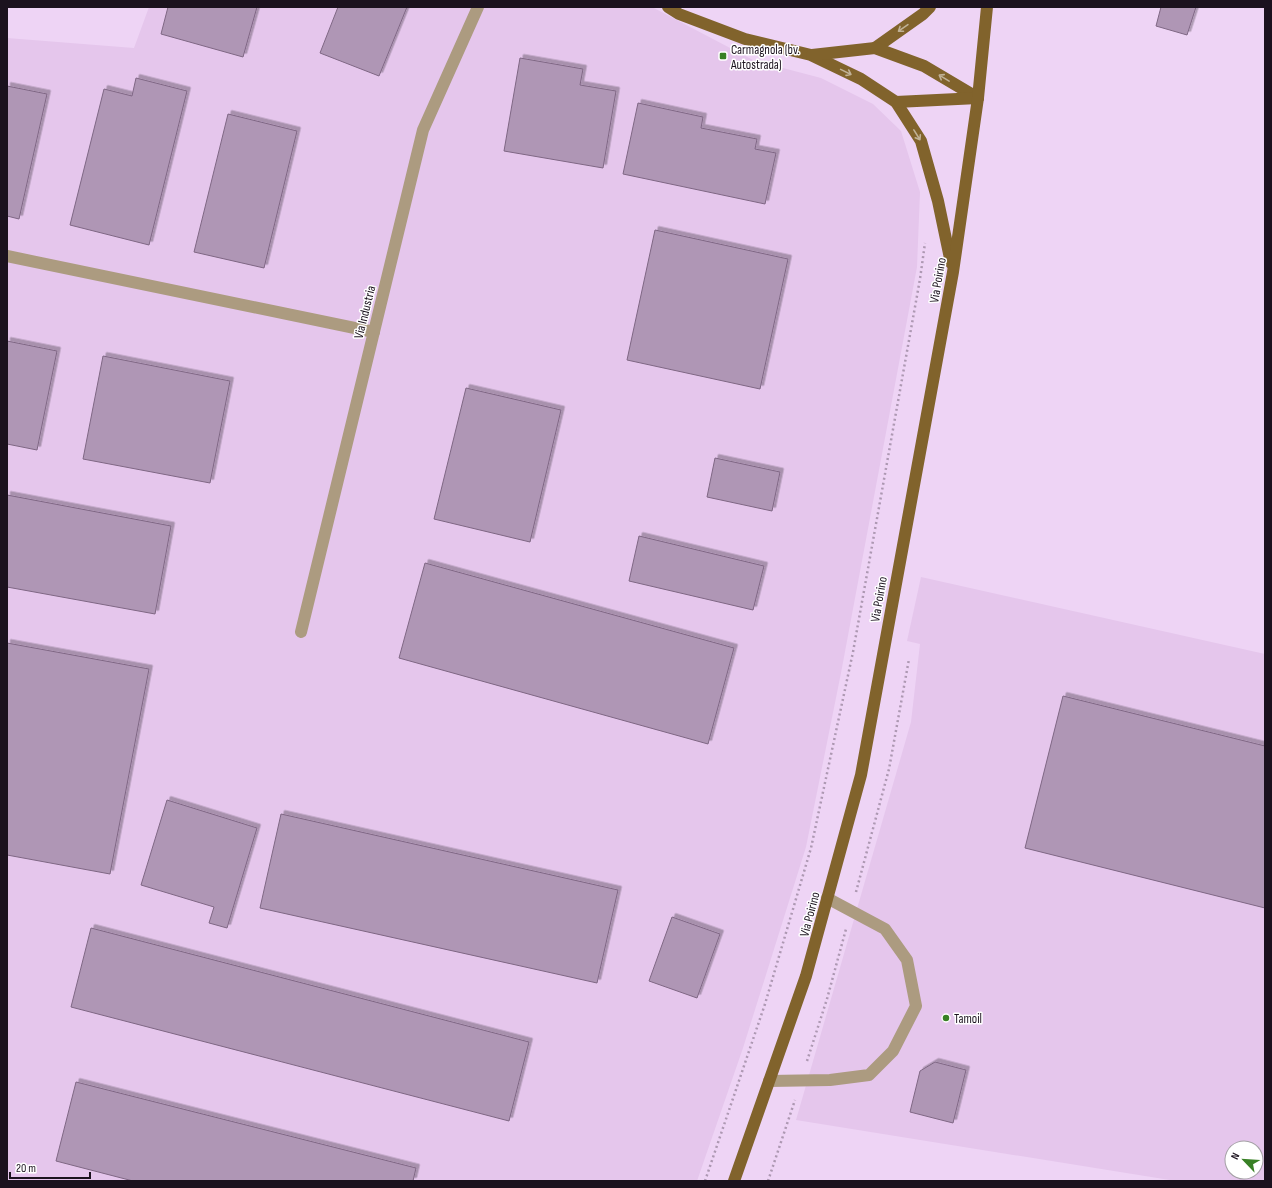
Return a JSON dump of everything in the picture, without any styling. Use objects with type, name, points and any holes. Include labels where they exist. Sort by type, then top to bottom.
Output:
[{"type":"main road","points":[[668,7],[679,14],[745,39],[811,55],[861,79],[896,102],[921,141],[941,212],[953,272]]},
{"type":"main road","points":[[875,48],[923,14],[930,7]]},
{"type":"main road","name":"Via Poirino","points":[[734,1181],[806,976],[861,775],[953,272],[978,98],[987,7]]},
{"type":"main road","points":[[811,55],[875,48],[924,66],[978,98]]},
{"type":"main road","points":[[896,102],[978,98]]},
{"type":"lane","name":"Via Industria","points":[[301,632],[423,130],[478,7]]},
{"type":"lane","points":[[7,256],[374,332]]},
{"type":"lane","points":[[769,1081],[830,1080],[869,1075],[893,1051],[916,1006],[907,960],[885,929],[828,898]]},
{"type":"path","points":[[704,1181],[765,1004],[812,848],[853,652],[920,280],[925,244],[941,212]]},
{"type":"shaded area","points":[[149,7],[652,7],[753,60],[821,78],[873,104],[901,131],[920,192],[917,267],[841,673],[806,847],[743,1048],[697,1181],[7,1181],[7,38],[134,48]]},
{"type":"shaded area","points":[[921,577],[1265,654],[1265,1181],[1176,1181],[796,1120],[911,722],[920,644],[907,641]]},
{"type":"building","points":[[168,7],[257,7],[243,57],[161,34]]},
{"type":"building","points":[[338,7],[407,7],[379,76],[320,53]]},
{"type":"building","points":[[1161,7],[1196,7],[1187,35],[1156,26]]},
{"type":"building","points":[[520,58],[583,69],[580,85],[616,91],[603,168],[504,151]]},
{"type":"building","points":[[136,78],[187,91],[149,245],[70,225],[104,89],[132,96]]},
{"type":"building","points":[[7,86],[47,94],[19,219],[7,216]]},
{"type":"building","points":[[638,103],[703,117],[701,128],[757,139],[755,149],[776,153],[765,204],[623,174]]},
{"type":"building","points":[[228,114],[297,131],[264,268],[194,252]]},
{"type":"building","points":[[655,230],[788,259],[760,389],[627,360]]},
{"type":"building","points":[[7,341],[57,351],[37,450],[7,444]]},
{"type":"building","points":[[103,356],[230,381],[210,483],[83,459]]},
{"type":"building","points":[[466,388],[561,410],[530,542],[434,519]]},
{"type":"building","points":[[715,458],[780,472],[772,511],[707,497]]},
{"type":"building","points":[[7,495],[171,526],[155,614],[7,587]]},
{"type":"building","points":[[639,536],[764,566],[753,610],[629,581]]},
{"type":"building","points":[[425,563],[734,648],[708,744],[399,658]]},
{"type":"building","points":[[7,643],[149,669],[110,874],[7,855]]},
{"type":"building","points":[[1063,696],[1265,746],[1265,908],[1025,848]]},
{"type":"building","points":[[167,800],[257,828],[227,928],[209,923],[214,907],[141,885]]},
{"type":"building","points":[[281,814],[618,890],[597,983],[260,908]]},
{"type":"building","points":[[672,917],[720,934],[697,998],[649,981]]},
{"type":"building","points":[[91,928],[529,1042],[509,1121],[71,1007]]},
{"type":"building","points":[[935,1062],[966,1070],[953,1123],[910,1112],[920,1071]]},
{"type":"building","points":[[76,1082],[416,1168],[413,1181],[133,1181],[56,1161]]},
{"type":"place","name":"Carmagnola (bv. Autostrada)","points":[[723,56]]},
{"type":"place","name":"Tamoil","points":[[946,1018]]}]
